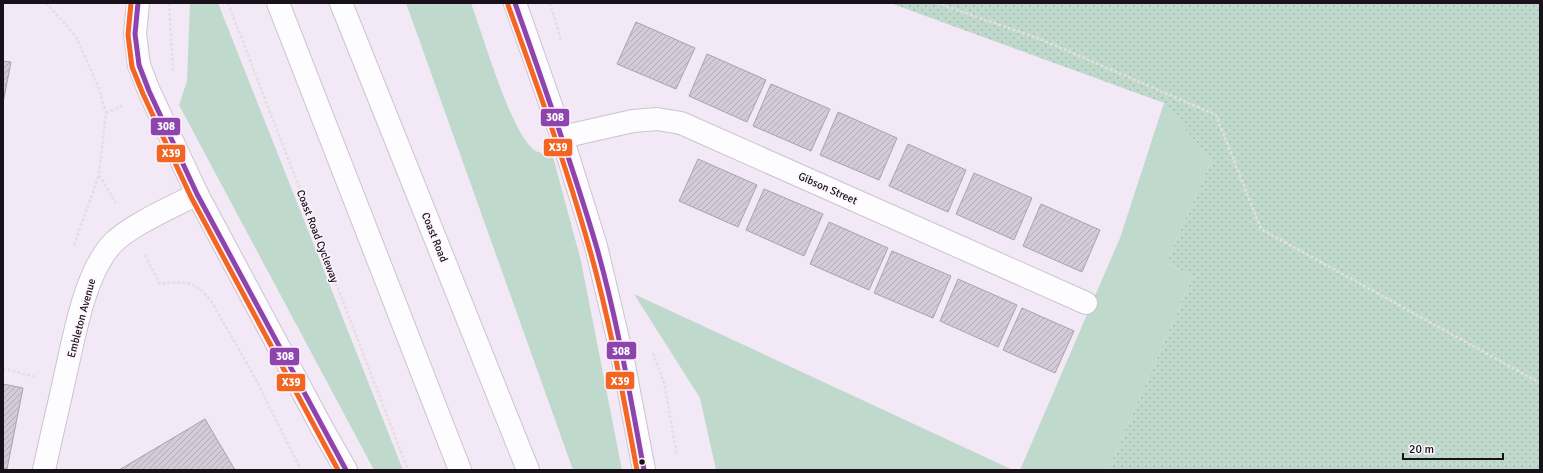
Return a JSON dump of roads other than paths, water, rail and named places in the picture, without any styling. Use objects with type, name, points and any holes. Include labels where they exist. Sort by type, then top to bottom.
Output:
[{"type":"main road","points":[[138,3],[135,34],[139,65],[149,91],[197,194],[346,470]]},
{"type":"main road","points":[[278,3],[460,470]]},
{"type":"main road","name":"Coast Road","points":[[341,3],[528,470]]},
{"type":"main road","points":[[515,3],[562,137],[596,246],[623,360],[644,470]]},
{"type":"main road","name":"Gibson Street","points":[[562,137],[633,121],[657,119],[681,123],[1086,303]]},
{"type":"main road","name":"Embleton Avenue","points":[[44,470],[72,345],[94,271],[110,246],[132,229],[197,194]]}]
